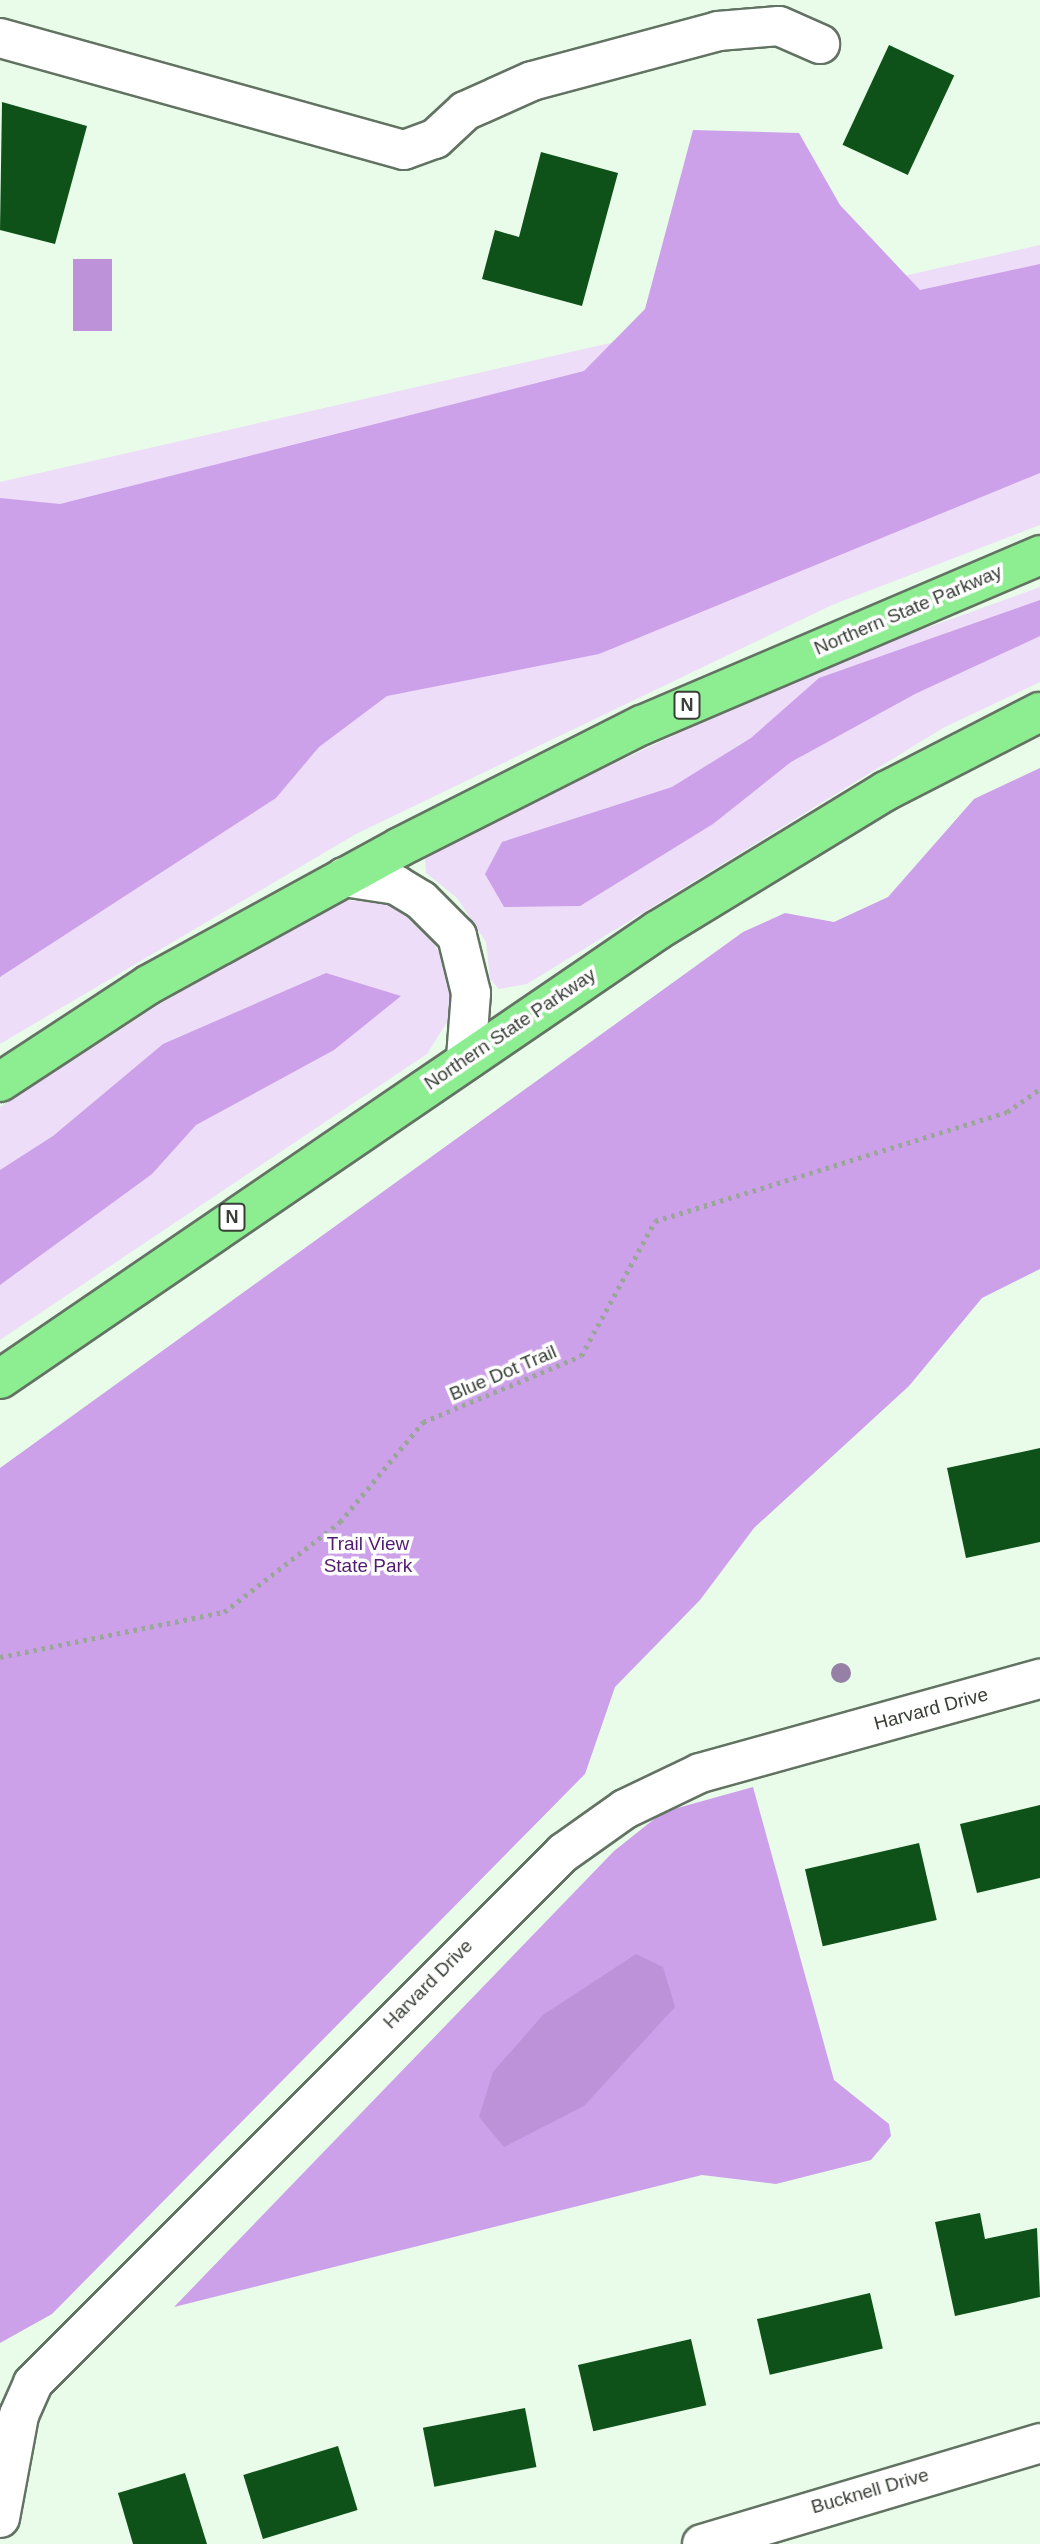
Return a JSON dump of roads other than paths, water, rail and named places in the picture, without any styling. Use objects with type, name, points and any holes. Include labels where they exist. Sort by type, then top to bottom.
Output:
[{"type":"highway","name":"Northern State Parkway","points":[[0,1082],[148,985],[344,877],[642,725],[1040,555]]},
{"type":"highway","name":"Northern State Parkway","points":[[0,1379],[466,1058],[886,791],[1040,712]]},
{"type":"street","points":[[0,38],[404,150],[435,139],[465,111],[532,81],[718,32],[779,26],[820,44]]},
{"type":"street","points":[[344,877],[396,885],[421,900],[457,936],[471,993],[466,1058]]},
{"type":"street","name":"Harvard Drive","points":[[0,2518],[19,2414],[33,2384],[563,1853],[625,1808],[700,1773],[1040,1679]]},
{"type":"street","name":"Bucknell Drive","points":[[702,2544],[1040,2443]]},
{"type":"park label","name":"Trail View State Park","points":[[368,1555]]}]
